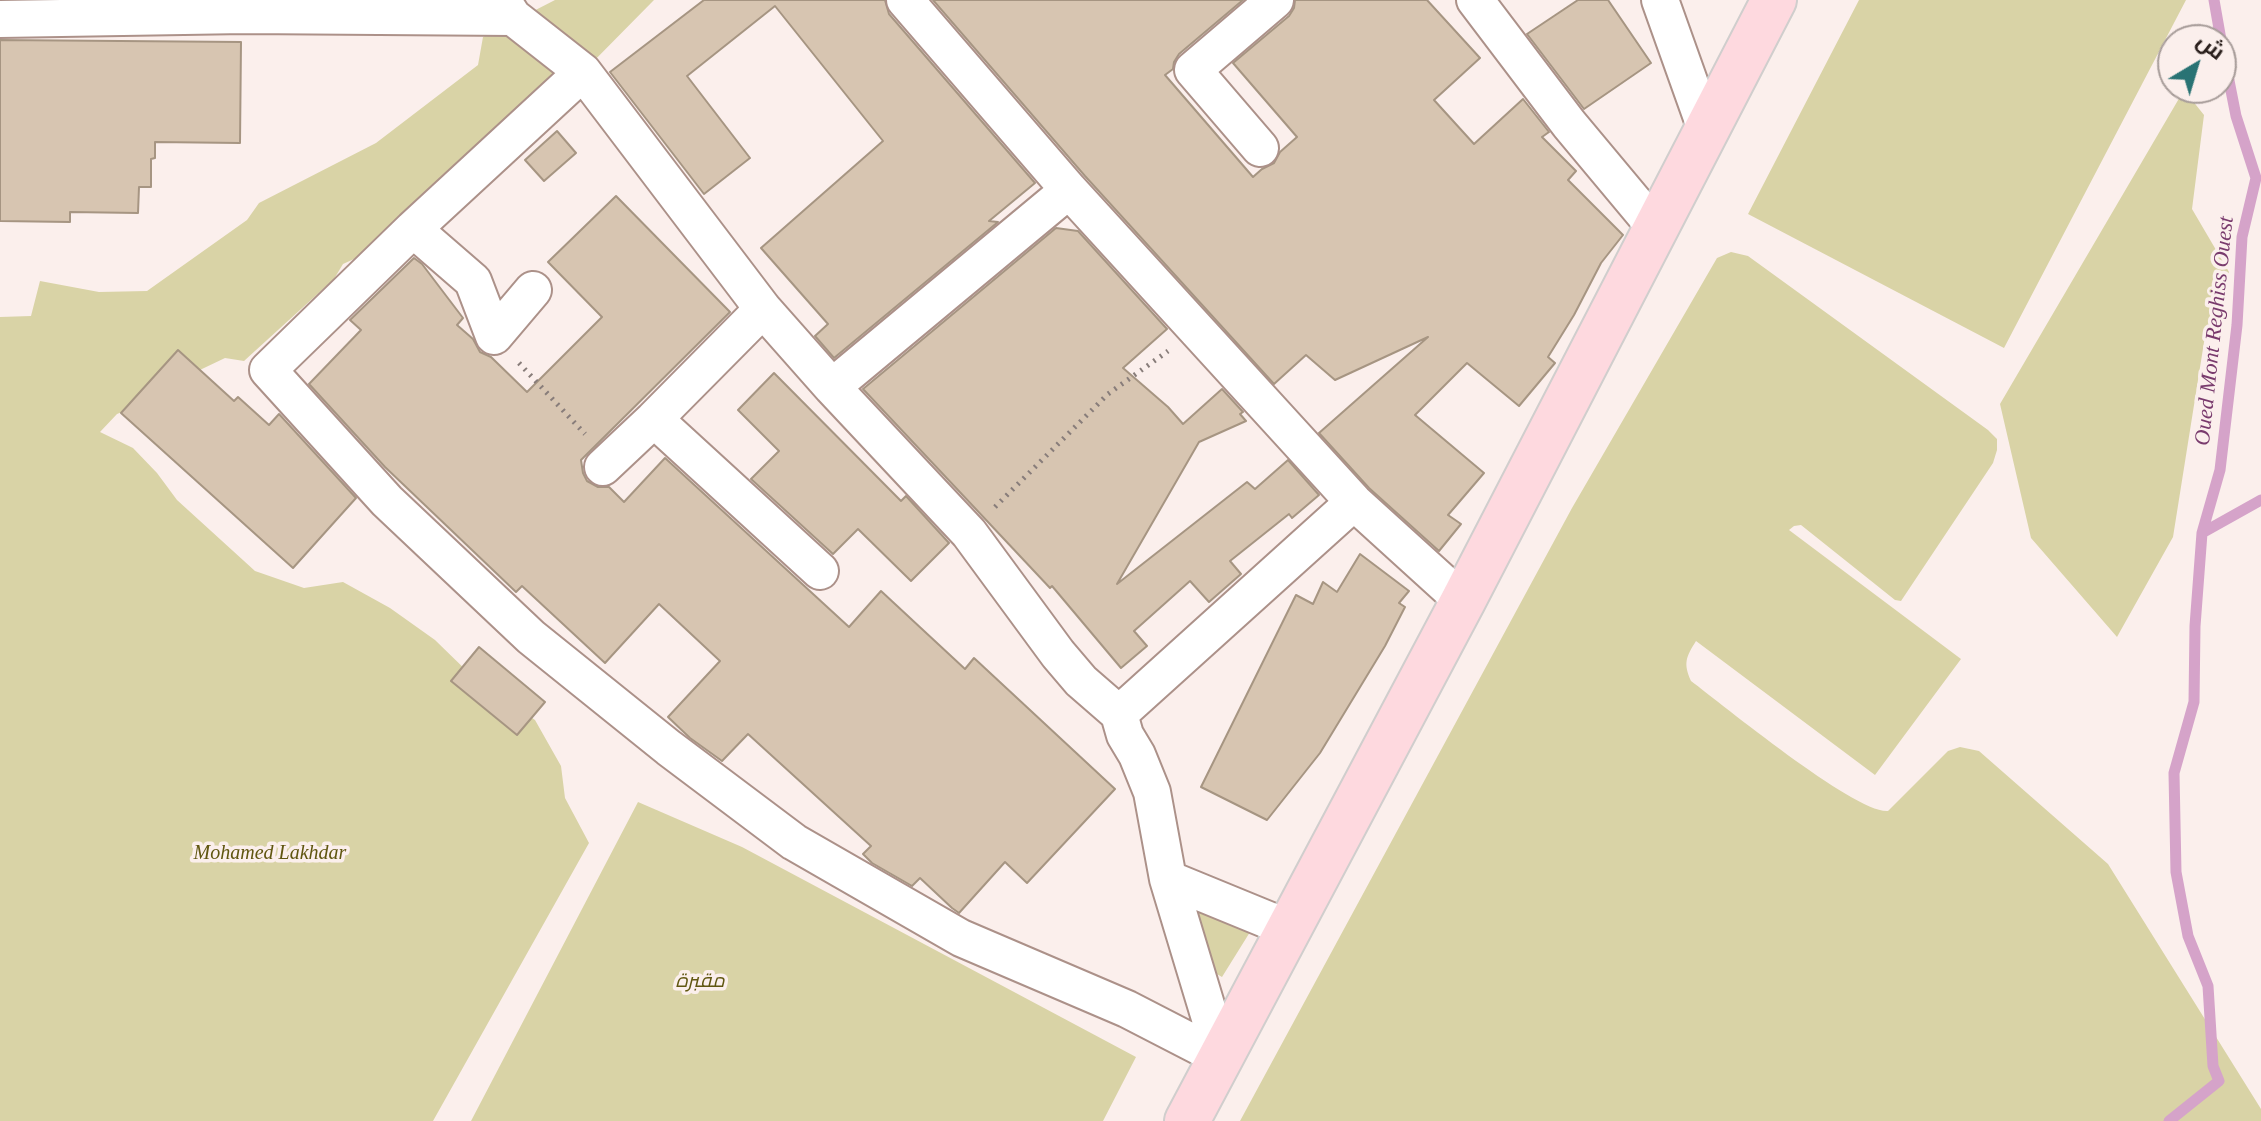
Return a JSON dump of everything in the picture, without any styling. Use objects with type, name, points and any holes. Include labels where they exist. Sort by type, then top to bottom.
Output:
[{"type":"main road","points":[[1187,1121],[1463,601],[1774,0]]},
{"type":"street","points":[[905,0],[1069,190],[1354,502],[1463,601]]},
{"type":"street","points":[[1260,148],[1193,70],[1275,0]]},
{"type":"street","points":[[1475,0],[1569,124],[1655,227]]},
{"type":"street","points":[[1660,0],[1706,129]]},
{"type":"street","points":[[0,19],[244,8],[514,6],[583,72],[763,309],[969,533],[1073,672],[1119,714],[1125,735],[1152,792],[1168,879],[1222,1058]]},
{"type":"street","points":[[583,72],[413,229],[268,370],[387,501],[531,637],[669,748],[794,842],[961,938],[1127,1009],[1222,1058]]},
{"type":"street","points":[[832,387],[1069,190]]},
{"type":"street","points":[[413,229],[473,281],[494,336],[533,290]]},
{"type":"street","points":[[607,464],[763,309]]},
{"type":"street","points":[[654,419],[820,571]]},
{"type":"street","points":[[1119,714],[1354,502]]},
{"type":"street","points":[[1168,879],[1290,929]]},
{"type":"path","points":[[969,533],[1108,394],[1197,330]]},
{"type":"path","points":[[494,336],[607,464]]},
{"type":"green space","name":"Mohamed Lakhdar","points":[[555,0],[654,0],[583,72],[468,155],[401,214],[365,254],[343,264],[334,279],[244,361],[225,358],[181,379],[144,403],[117,414],[100,432],[133,448],[177,500],[255,571],[304,588],[343,582],[390,608],[435,640],[473,677],[535,720],[561,766],[565,798],[589,843],[433,1121],[0,1121],[0,317],[31,316],[40,281],[99,292],[147,291],[247,220],[259,203],[376,143],[478,65],[483,37]]},
{"type":"green space","points":[[1859,0],[2186,0],[2173,24],[2157,24],[2157,55],[2004,348],[1748,214]]},
{"type":"green space","points":[[2176,104],[2195,104],[2204,115],[2192,209],[2229,272],[2205,336],[2173,537],[2117,637],[2031,538],[2000,404]]},
{"type":"green space","points":[[1731,252],[1748,256],[1988,430],[1997,439],[1997,450],[1993,463],[1901,601],[1895,600],[1801,525],[1789,530],[1961,659],[1875,775],[1696,641],[1687,660],[1691,681],[1820,778],[1872,807],[1888,811],[1948,751],[1960,747],[1979,751],[2108,864],[2261,1109],[2261,1121],[1240,1121],[1572,508],[1717,258]]},
{"type":"green space","name":"مقبرة","points":[[638,802],[742,847],[1136,1057],[1103,1121],[471,1121]]},
{"type":"green space","points":[[1191,900],[1255,924],[1222,977],[1203,966]]},
{"type":"building","points":[[704,0],[885,0],[889,14],[1035,183],[989,221],[998,222],[834,358],[815,336],[828,324],[761,248],[883,141],[775,6],[687,76],[750,158],[704,194],[610,72]]},
{"type":"building","points":[[933,0],[1243,0],[1179,54],[1173,69],[1165,75],[1253,177],[1274,163],[1280,152],[1297,137],[1233,63],[1289,16],[1295,0],[1427,0],[1480,58],[1434,100],[1474,144],[1523,99],[1549,132],[1542,137],[1576,171],[1568,180],[1623,235],[1601,263],[1548,357],[1555,363],[1519,406],[1467,363],[1415,415],[1484,473],[1448,515],[1461,524],[1439,551],[1369,488],[1319,433],[1428,337],[1335,380],[1306,355],[1274,384],[1085,176]]},
{"type":"building","points":[[1578,0],[1608,0],[1651,63],[1584,109],[1527,34]]},
{"type":"building","points":[[0,40],[241,42],[240,143],[155,142],[155,158],[151,159],[151,187],[139,187],[138,213],[70,212],[70,222],[0,221]]},
{"type":"building","points":[[557,131],[576,153],[544,181],[525,160]]},
{"type":"building","points":[[616,196],[730,312],[581,460],[587,481],[598,487],[609,487],[624,502],[665,458],[849,627],[881,591],[965,669],[974,658],[1115,789],[1027,883],[1005,862],[959,913],[920,878],[912,886],[872,863],[863,854],[871,846],[748,734],[722,761],[668,717],[720,661],[659,604],[605,663],[522,586],[516,592],[385,467],[309,384],[361,330],[350,320],[414,258],[422,264],[463,318],[457,325],[473,339],[480,352],[491,357],[527,392],[602,317],[548,262]]},
{"type":"building","points":[[1056,228],[1078,231],[1167,329],[1123,368],[1183,424],[1222,389],[1243,412],[1240,414],[1246,421],[1199,442],[1117,584],[1247,482],[1255,489],[1288,460],[1319,495],[1292,518],[1289,514],[1230,561],[1241,574],[1209,602],[1190,581],[1134,631],[1147,646],[1121,668],[1052,586],[1050,588],[863,389]]},
{"type":"building","points":[[178,350],[234,401],[238,397],[269,425],[279,414],[356,498],[293,568],[121,413]]},
{"type":"building","points":[[774,373],[901,501],[906,496],[949,543],[911,581],[858,529],[833,554],[751,479],[779,451],[738,410]]},
{"type":"building","points":[[1360,554],[1409,591],[1399,603],[1405,607],[1385,646],[1320,753],[1267,820],[1201,787],[1296,595],[1313,604],[1323,582],[1337,592]]},
{"type":"building","points":[[479,647],[545,702],[517,735],[451,681]]},
{"type":"waterway","name":"Oued Mont Reghiss Ouest","points":[[2214,0],[2218,24]]},
{"type":"waterway","name":"Oued Mont Reghiss Ouest","points":[[2169,1121],[2219,1081],[2213,1066],[2208,986],[2188,936],[2176,872],[2174,773],[2194,702],[2195,626],[2202,533],[2220,470],[2237,325],[2242,237],[2256,178],[2234,104]]},
{"type":"waterway","name":"Oued Mont Reghiss Ouest","points":[[2202,533],[2261,500]]}]
